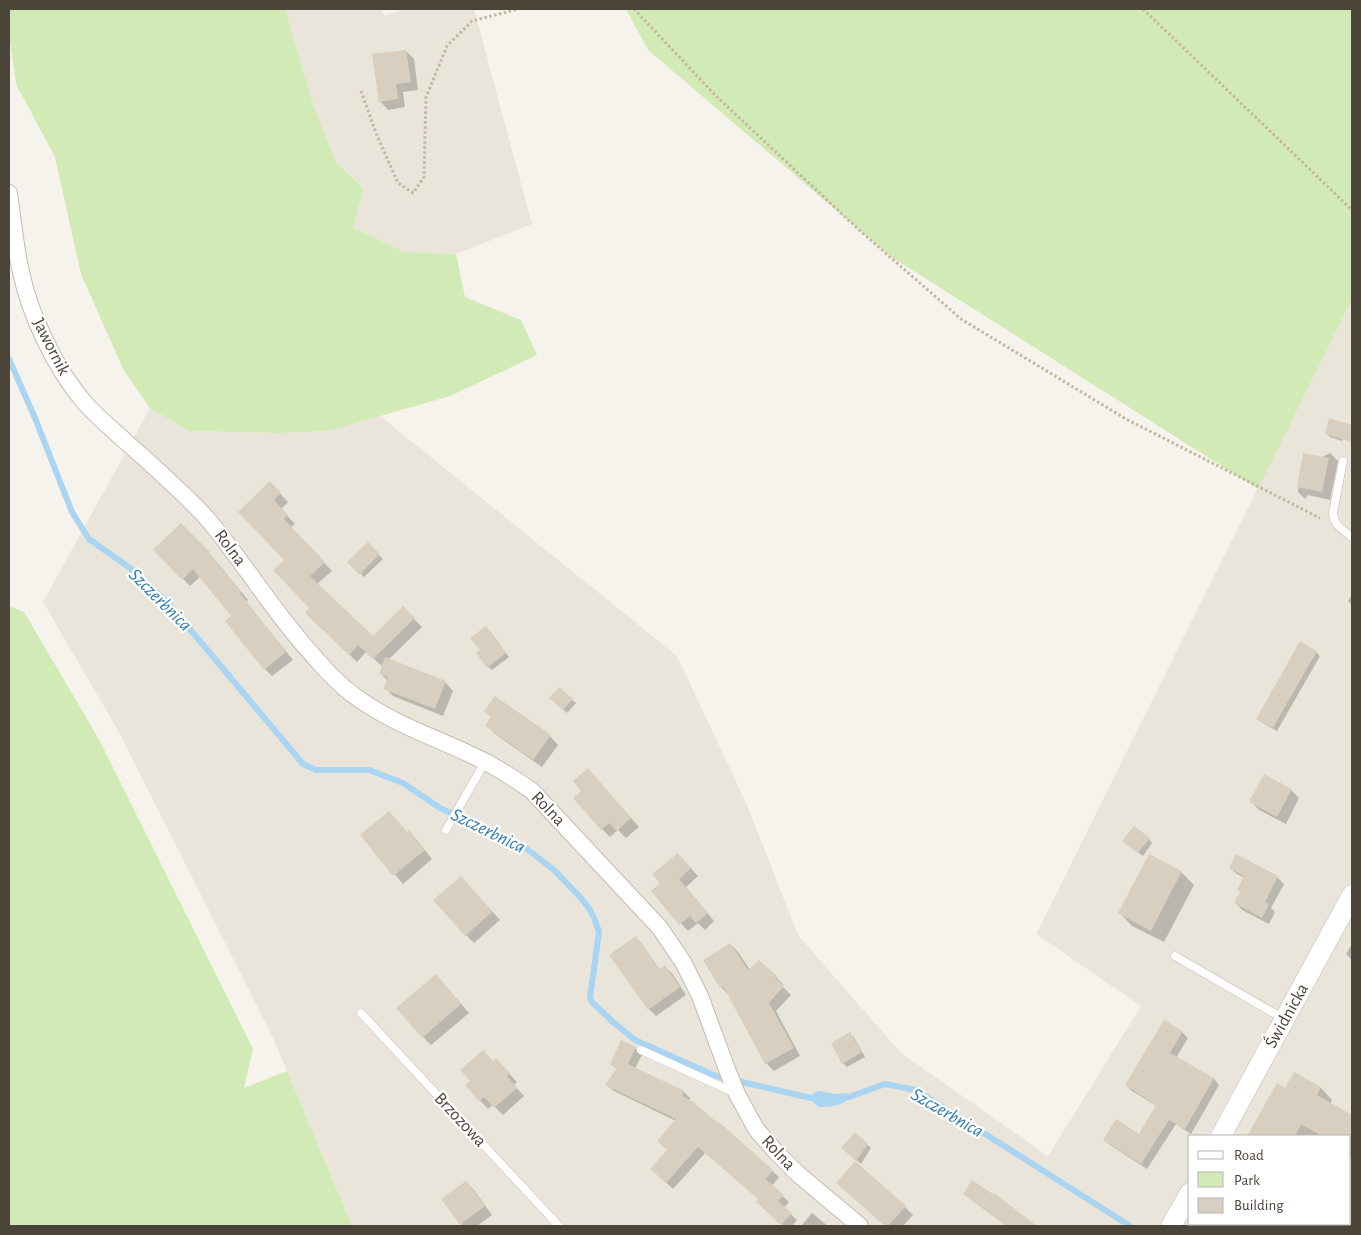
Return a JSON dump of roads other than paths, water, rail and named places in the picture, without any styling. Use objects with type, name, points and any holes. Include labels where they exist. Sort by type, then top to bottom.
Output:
[{"type":"street","name":"Jawornik","points":[[9,194],[21,273],[46,342],[61,371],[84,402],[155,467]]},
{"type":"street","name":"Rolna","points":[[155,467],[208,520],[235,553],[285,623],[330,675],[354,696],[376,710],[486,762],[510,775],[532,791],[660,928],[683,962],[700,996],[728,1072],[756,1129],[798,1174],[860,1226]]},
{"type":"street","name":"Świdnicka","points":[[1222,1135],[1286,1020],[1352,895]]},
{"type":"street","points":[[1172,1224],[1188,1196]]},
{"type":"lane","points":[[1343,461],[1334,520],[1338,527],[1352,537]]},
{"type":"lane","points":[[446,830],[486,762]]},
{"type":"lane","points":[[1175,956],[1286,1020]]},
{"type":"lane","name":"Brzozowa","points":[[361,1013],[559,1226]]},
{"type":"lane","points":[[641,1050],[738,1094]]},
{"type":"water","points":[[819,1091],[836,1094],[848,1093],[849,1097],[840,1104],[819,1107],[811,1098],[813,1093]]},
{"type":"waterway","name":"Szczerbnica","points":[[9,359],[35,418],[72,512],[89,539],[130,568],[167,602],[303,764],[316,770],[369,770],[403,783],[440,808],[523,846],[554,870],[590,910],[599,932],[590,998],[613,1022],[635,1040],[716,1076],[811,1098],[819,1098]]},
{"type":"waterway","name":"Szczerbnica","points":[[841,1098],[885,1084],[916,1090],[1130,1226]]}]
